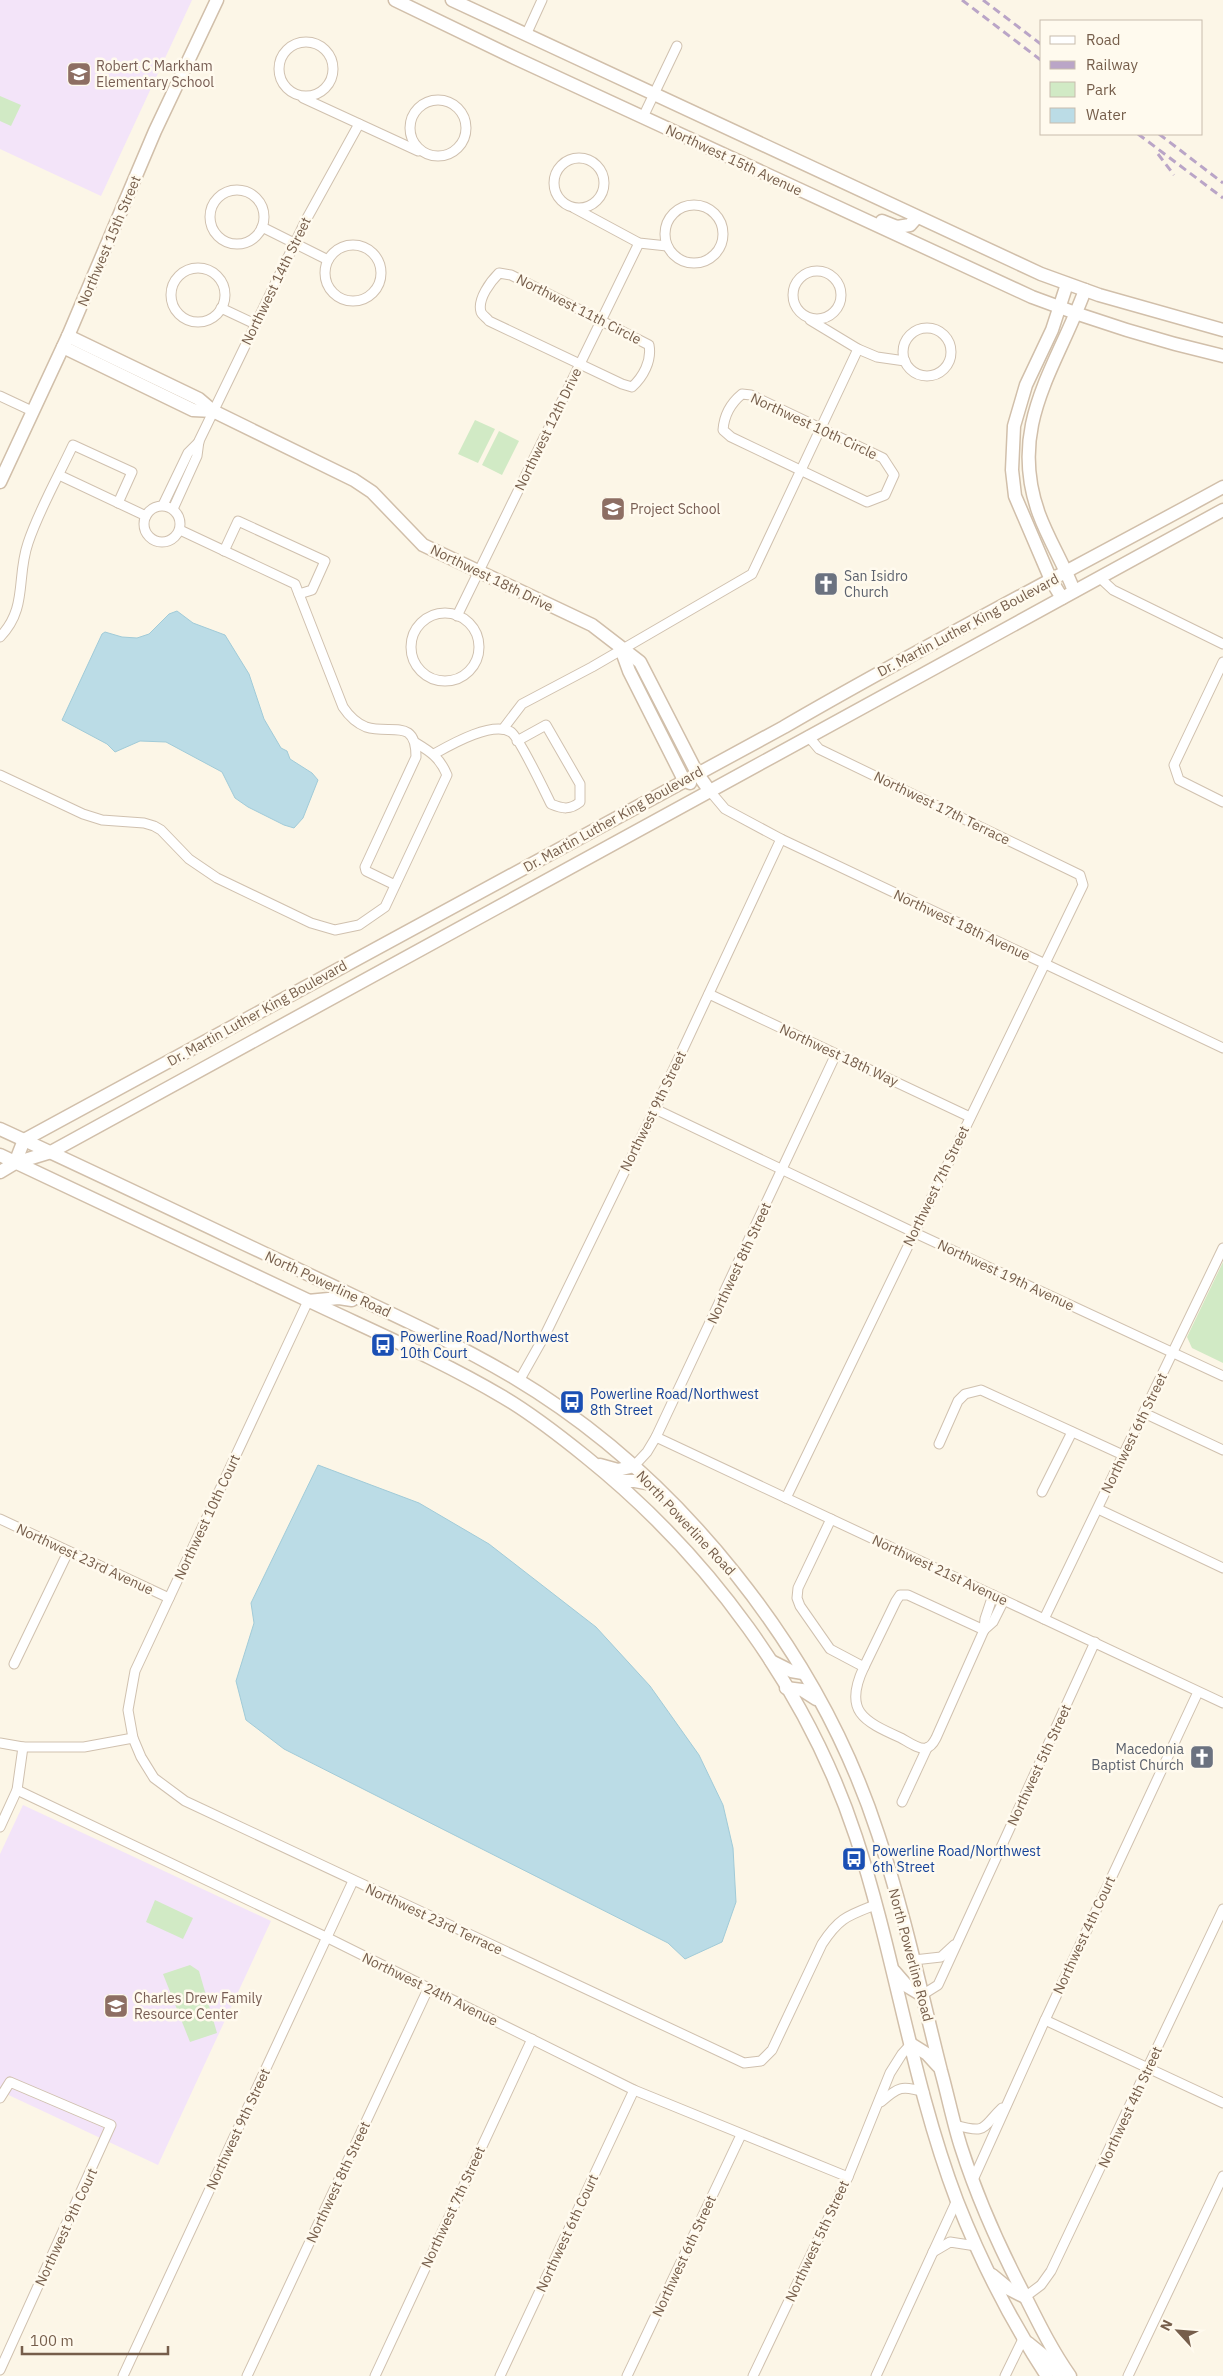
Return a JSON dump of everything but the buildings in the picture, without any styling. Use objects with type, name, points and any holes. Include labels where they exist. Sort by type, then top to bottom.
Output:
[{"type":"main road","name":"Northwest 15th Street","points":[[0,481],[66,342],[155,131],[217,0]]},
{"type":"main road","name":"Northwest 15th Avenue","points":[[395,0],[970,270],[1076,314],[1188,348],[1223,356]]},
{"type":"main road","name":"Northwest 15th Avenue","points":[[452,0],[1041,274],[1085,290],[1223,330]]},
{"type":"main road","points":[[822,200],[834,199],[897,227],[910,225],[917,217]]},
{"type":"main road","points":[[1062,598],[1052,580],[1015,496],[1012,470],[1014,426],[1026,384],[1052,330],[1067,284]]},
{"type":"main road","points":[[1074,591],[1039,513],[1028,468],[1030,429],[1041,390],[1085,290]]},
{"type":"main road","points":[[66,342],[193,410],[213,411]]},
{"type":"main road","name":"Northwest 18th Drive","points":[[213,411],[354,480],[372,492],[423,545],[592,625],[640,662],[697,773],[709,790]]},
{"type":"main road","name":"Dr. Martin Luther King Boulevard","points":[[24,1140],[784,727],[888,667],[1223,487]]},
{"type":"main road","name":"Dr. Martin Luther King Boulevard","points":[[0,1172],[15,1162],[51,1152],[1223,510]]},
{"type":"main road","points":[[1099,577],[1097,567],[1103,553]]},
{"type":"main road","name":"Northwest 18th Drive","points":[[621,649],[629,671],[684,780]]},
{"type":"main road","points":[[684,780],[709,790]]},
{"type":"main road","name":"North Powerline Road","points":[[0,1129],[443,1338],[520,1381],[573,1417],[634,1466],[707,1540],[745,1586],[788,1647],[819,1700],[849,1760],[878,1832],[914,1960],[955,2125],[986,2217],[1025,2296],[1070,2376]]},
{"type":"main road","points":[[15,1162],[24,1140]]},
{"type":"main road","name":"North Powerline Road","points":[[0,1155],[433,1359],[505,1398],[559,1436],[616,1481],[690,1554],[729,1602],[771,1661],[831,1773],[855,1836],[924,2092],[957,2200],[987,2270],[1022,2339],[1047,2376]]},
{"type":"main road","points":[[308,1300],[339,1298],[365,1302]]},
{"type":"main road","points":[[594,1463],[618,1470],[634,1466]]},
{"type":"main road","points":[[616,1481],[635,1481],[652,1484]]},
{"type":"main road","points":[[771,1661],[791,1671],[803,1673]]},
{"type":"main road","points":[[786,1688],[802,1690],[819,1700]]},
{"type":"main road","points":[[892,1969],[907,1986],[922,1995]]},
{"type":"main road","points":[[911,2044],[927,2054],[941,2070]]},
{"type":"main road","points":[[987,2270],[998,2282],[1025,2296]]},
{"type":"main road","points":[[1022,2339],[1042,2352],[1061,2376]]},
{"type":"street","points":[[526,35],[542,0]]},
{"type":"street","points":[[294,95],[313,96],[322,92],[332,77],[331,59],[326,50],[318,45],[309,42],[291,47],[284,53],[278,72],[286,89],[294,95],[425,154],[435,157],[445,156],[454,152],[466,136],[466,121],[459,108],[452,103],[432,100],[423,104],[413,115],[410,130],[412,140],[425,154]]},
{"type":"street","points":[[643,117],[677,46]]},
{"type":"street","name":"Northwest 14th Street","points":[[172,509],[197,456],[199,441],[294,243],[359,124]]},
{"type":"street","points":[[569,206],[586,207],[600,197],[604,180],[602,171],[590,160],[573,158],[565,162],[555,176],[556,193],[561,200],[569,206],[639,242],[667,246],[673,255],[681,261],[691,264],[707,261],[716,254],[722,246],[724,236],[720,220],[706,207],[696,205],[683,207],[674,213],[668,221],[665,238],[667,246]]},
{"type":"street","points":[[229,190],[248,191],[262,205],[264,214],[262,227],[253,239],[244,243],[225,242],[214,230],[210,222],[210,212],[214,202],[220,195],[229,190]]},
{"type":"street","points":[[262,227],[328,260]]},
{"type":"street","name":"Northwest 12th Drive","points":[[458,616],[478,571],[639,242]]},
{"type":"street","points":[[356,244],[366,247],[379,261],[381,270],[380,280],[376,289],[360,300],[351,301],[341,298],[333,293],[328,285],[325,275],[328,260],[338,249],[347,245],[356,244]]},
{"type":"street","points":[[190,269],[209,270],[217,276],[222,284],[224,293],[221,308],[212,318],[204,321],[185,319],[173,306],[171,297],[175,280],[190,269]]},
{"type":"street","points":[[802,314],[808,318],[824,318],[837,309],[841,294],[836,279],[822,271],[806,273],[794,284],[793,301],[802,314],[858,349],[877,357],[904,361],[909,368],[922,376],[939,373],[949,360],[950,344],[942,333],[934,329],[918,330],[911,334],[904,345],[904,361]]},
{"type":"street","name":"Northwest 11th Circle","points":[[500,273],[511,275],[650,346],[651,355],[640,379],[632,387],[579,364],[489,321],[481,313],[481,304],[491,282],[500,273]]},
{"type":"street","points":[[221,308],[255,324]]},
{"type":"street","points":[[503,729],[522,704],[752,574],[858,349]]},
{"type":"street","name":"Northwest 10th Circle","points":[[742,394],[751,395],[820,427],[883,458],[894,474],[885,495],[867,502],[800,472],[731,437],[723,430],[724,420],[735,399],[742,394]]},
{"type":"street","points":[[0,396],[32,412]]},
{"type":"street","name":"Northwest 14th Street","points":[[163,505],[188,453],[199,441]]},
{"type":"street","points":[[0,637],[9,628],[16,614],[22,563],[28,542],[73,445],[132,472],[118,503]]},
{"type":"street","points":[[59,475],[146,516]]},
{"type":"street","points":[[163,505],[172,509],[179,517],[180,530],[168,542],[155,542],[146,533],[144,527],[146,516],[151,509],[163,505]]},
{"type":"street","points":[[224,551],[238,521],[325,561],[312,590],[299,594]]},
{"type":"street","points":[[0,775],[83,814],[102,820],[144,823],[154,826],[162,830],[189,859],[217,878],[312,923],[335,930],[359,925],[385,907],[447,775],[442,763],[434,754],[416,743],[407,732],[401,729],[367,727],[356,722],[348,714],[343,707],[295,584],[180,530]]},
{"type":"street","points":[[1099,577],[1113,590],[1223,644]]},
{"type":"street","points":[[447,613],[458,616],[467,622],[476,637],[478,654],[474,665],[466,674],[455,680],[444,682],[432,679],[422,673],[416,665],[412,655],[413,634],[427,618],[447,613]]},
{"type":"street","points":[[1223,662],[1174,765],[1179,780],[1185,785],[1223,802]]},
{"type":"street","points":[[434,754],[463,738],[503,729],[513,733],[517,741],[551,804],[567,809],[574,807],[580,802],[580,784],[546,725],[517,741]]},
{"type":"street","name":"Northwest 17th Terrace","points":[[808,736],[819,749],[1080,875]]},
{"type":"street","points":[[395,885],[366,871],[365,867],[416,757],[416,743]]},
{"type":"street","name":"Northwest 18th Avenue","points":[[709,790],[725,809],[781,839],[1223,1048]]},
{"type":"street","name":"Northwest 9th Street","points":[[520,1381],[546,1333],[655,1109],[781,839]]},
{"type":"street","name":"Northwest 7th Street","points":[[786,1498],[913,1232],[1083,885],[1080,875]]},
{"type":"street","name":"Northwest 18th Way","points":[[709,994],[970,1117]]},
{"type":"street","name":"Northwest 8th Street","points":[[634,1466],[647,1452],[656,1437],[783,1171],[836,1054]]},
{"type":"street","name":"Northwest 19th Avenue","points":[[655,1109],[783,1171],[1223,1376]]},
{"type":"street","name":"Northwest 6th Street","points":[[1044,1619],[1223,1248]]},
{"type":"street","name":"Northwest 10th Court","points":[[133,1738],[128,1710],[135,1671],[308,1300]]},
{"type":"street","points":[[939,1444],[958,1401],[965,1394],[981,1390],[1124,1455]]},
{"type":"street","points":[[1144,1413],[1223,1450]]},
{"type":"street","points":[[1042,1492],[1072,1432]]},
{"type":"street","name":"Northwest 21st Avenue","points":[[656,1437],[1223,1703]]},
{"type":"street","points":[[1098,1509],[1223,1568]]},
{"type":"street","name":"Northwest 23rd Avenue","points":[[0,1519],[169,1598]]},
{"type":"street","points":[[831,1519],[798,1588],[797,1598],[800,1606],[830,1649],[864,1667]]},
{"type":"street","points":[[14,1664],[68,1552]]},
{"type":"street","points":[[927,1748],[922,1748],[865,1719],[854,1693],[864,1667],[900,1595],[908,1595],[984,1630]]},
{"type":"street","points":[[902,1802],[927,1748],[936,1738],[984,1630],[985,1619],[993,1595]]},
{"type":"street","points":[[984,1630],[993,1622],[1004,1600]]},
{"type":"street","name":"Northwest 5th Street","points":[[922,1995],[938,1985],[1095,1642]]},
{"type":"street","name":"Northwest 4th Court","points":[[973,2180],[1044,2020],[1198,1692]]},
{"type":"street","points":[[0,1743],[23,1746],[84,1747],[133,1738]]},
{"type":"street","name":"Northwest 23rd Terrace","points":[[133,1738],[141,1757],[154,1778],[185,1801],[744,2063],[761,2061],[772,2050],[822,1944],[832,1929],[843,1917],[875,1905]]},
{"type":"street","points":[[0,1827],[17,1790],[23,1746]]},
{"type":"street","name":"Northwest 24th Avenue","points":[[17,1790],[328,1938],[634,2090],[848,2177]]},
{"type":"street","name":"Northwest 9th Street","points":[[123,2376],[353,1881]]},
{"type":"street","name":"Northwest 4th Street","points":[[1025,2296],[1041,2285],[1051,2272],[1223,1908]]},
{"type":"street","name":"Northwest 5th Street","points":[[914,1960],[941,1957],[957,1942]]},
{"type":"street","name":"Northwest 8th Street","points":[[247,2376],[428,1989]]},
{"type":"street","points":[[1044,2020],[1223,2103]]},
{"type":"street","name":"Northwest 7th Street","points":[[375,2376],[532,2039]]},
{"type":"street","name":"Northwest 5th Street","points":[[753,2376],[848,2177],[890,2073],[911,2044]]},
{"type":"street","name":"Northwest 9th Court","points":[[0,2098],[10,2082],[111,2125],[0,2370]]},
{"type":"street","name":"Northwest 5th Street","points":[[879,2104],[894,2090],[904,2087],[924,2092]]},
{"type":"street","name":"Northwest 6th Court","points":[[500,2376],[634,2090]]},
{"type":"street","points":[[955,2125],[981,2129],[989,2124],[1008,2102]]},
{"type":"street","name":"Northwest 6th Street","points":[[627,2376],[741,2135]]},
{"type":"street","points":[[1128,2376],[1223,2176]]},
{"type":"street","points":[[876,2376],[957,2200]]},
{"type":"street","points":[[933,2252],[950,2242],[976,2246]]},
{"type":"street","points":[[1005,2376],[1022,2339]]},
{"type":"shaded area","name":"Robert C Markham Elementary School","points":[[0,0],[192,0],[101,196],[0,149]]},
{"type":"shaded area","name":"Charles Drew Family Resource Center","points":[[23,1805],[271,1921],[158,2165],[0,2091],[0,1854]]},
{"type":"green space","points":[[0,96],[21,105],[11,126],[0,121]]},
{"type":"green space","points":[[475,420],[495,429],[478,463],[458,454]]},
{"type":"green space","points":[[499,431],[519,441],[502,475],[482,465]]},
{"type":"green space","points":[[1223,1262],[1223,1363],[1192,1348],[1187,1337]]},
{"type":"green space","points":[[155,1900],[193,1918],[183,1939],[146,1922]]},
{"type":"green space","points":[[190,1965],[199,1971],[217,2033],[190,2042],[163,1974]]},
{"type":"water","points":[[177,611],[193,623],[225,635],[249,674],[264,719],[281,748],[287,751],[290,759],[312,773],[318,780],[303,818],[294,828],[248,807],[235,798],[222,772],[166,742],[140,741],[115,752],[107,744],[62,720],[102,634],[105,632],[122,637],[137,638],[149,634],[169,614]]},
{"type":"water","points":[[318,1465],[419,1503],[489,1544],[596,1627],[650,1686],[699,1755],[723,1805],[733,1848],[736,1902],[722,1942],[685,1959],[668,1943],[284,1749],[246,1720],[236,1681],[254,1623],[251,1603]]},
{"type":"railway","points":[[962,0],[1040,59]]},
{"type":"railway","points":[[983,0],[1040,43]]},
{"type":"railway","points":[[1139,135],[1223,198]]},
{"type":"railway","points":[[1160,135],[1223,183]]},
{"type":"railway","points":[[1158,154],[1174,175]]},
{"type":"place","name":"Robert C Markham Elementary School","points":[[79,74]]},
{"type":"place","name":"Project School","points":[[613,509]]},
{"type":"place","name":"San Isidro Church","points":[[826,584]]},
{"type":"place","name":"Powerline Road/Northwest 10th Court","points":[[383,1345]]},
{"type":"place","name":"Powerline Road/Northwest 8th Street","points":[[572,1402]]},
{"type":"place","name":"Macedonia Baptist Church","points":[[1202,1757]]},
{"type":"place","name":"Powerline Road/Northwest 6th Street","points":[[854,1859]]},
{"type":"place","name":"Charles Drew Family Resource Center","points":[[116,2006]]}]
